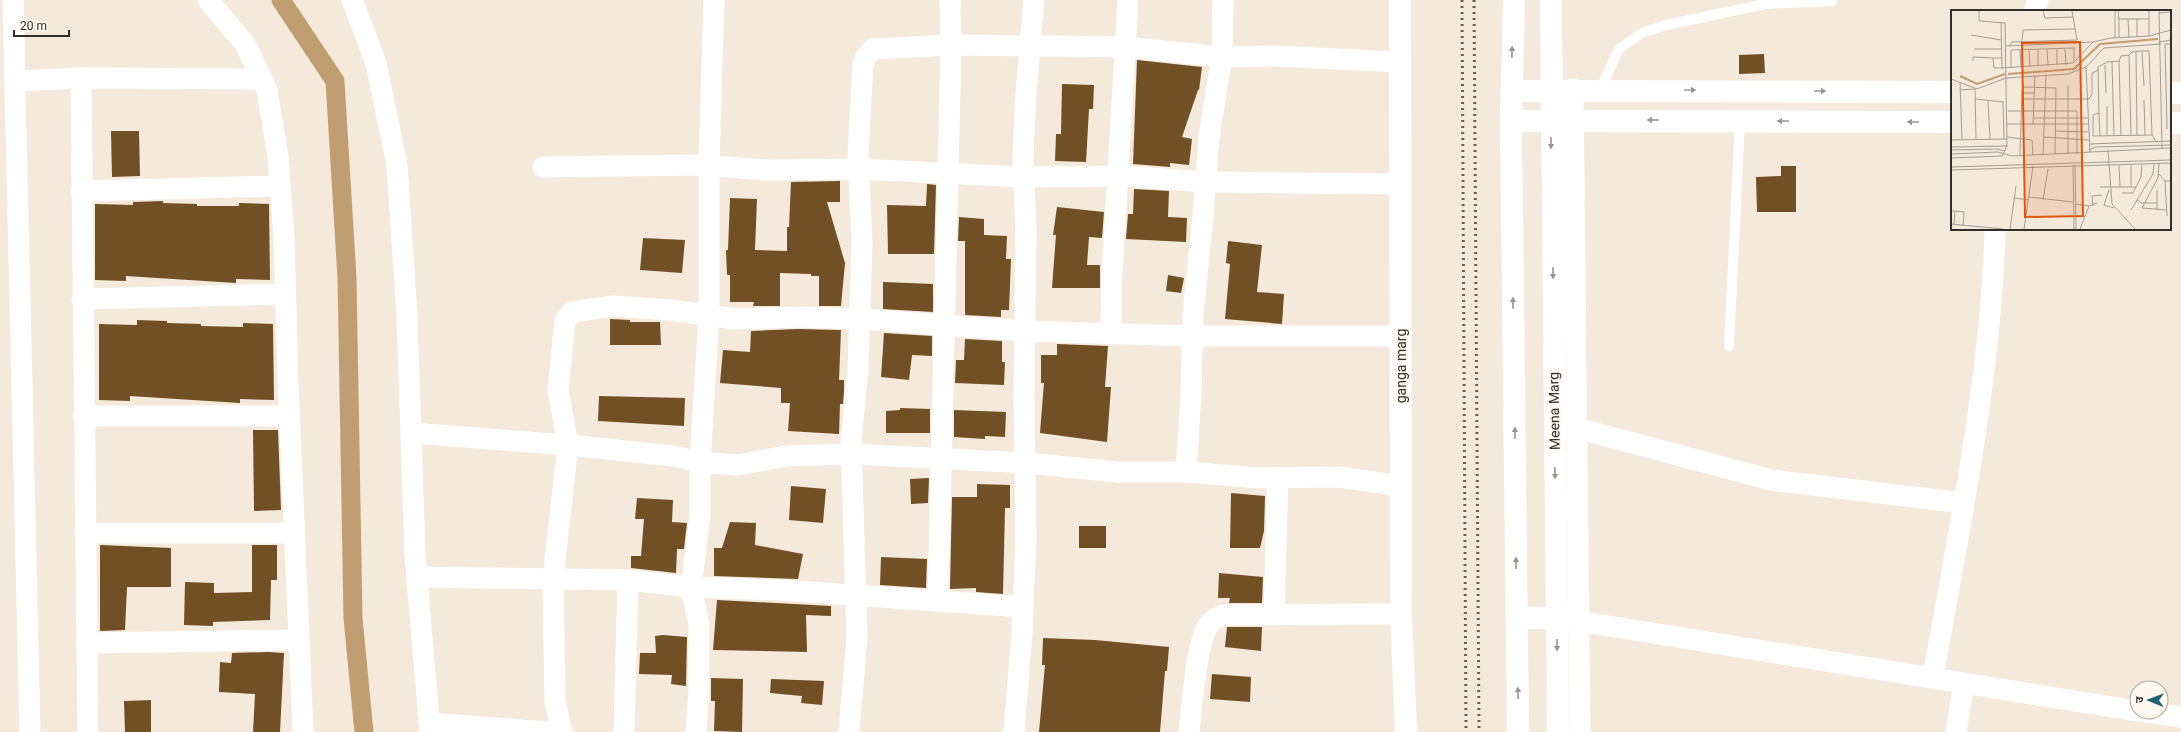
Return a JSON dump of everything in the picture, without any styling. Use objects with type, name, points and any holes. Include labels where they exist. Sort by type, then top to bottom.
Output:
[{"type":"street","points":[[13,0],[7,33],[15,81],[30,732]]},
{"type":"street","points":[[208,0],[245,44],[262,79],[267,91],[278,156],[303,732]]},
{"type":"street","points":[[352,0],[376,63],[396,165],[407,316],[417,577],[430,727],[549,732]]},
{"type":"street","points":[[696,732],[699,691],[698,624],[691,587],[700,516],[700,462],[709,315],[709,165],[714,0]]},
{"type":"street","points":[[938,602],[951,45],[950,0]]},
{"type":"street","points":[[1014,732],[1023,607],[1026,539],[1024,331],[1026,231],[1024,177],[1026,93],[1034,0]]},
{"type":"street","points":[[1111,333],[1112,274],[1119,176],[1128,0]]},
{"type":"street","points":[[1186,472],[1191,395],[1192,336],[1206,182],[1208,136],[1222,57],[1223,0]]},
{"type":"street","name":"ganga marg","points":[[1400,0],[1401,614],[1406,732]]},
{"type":"street","points":[[1514,0],[1511,121],[1518,732]]},
{"type":"street","name":"Meena Marg","points":[[1550,0],[1558,732]]},
{"type":"street","points":[[2034,10],[2038,0]]},
{"type":"street","points":[[849,732],[857,638],[851,454],[860,319],[862,243],[858,169],[863,64],[866,57],[873,49],[951,45],[1030,45],[1126,47],[1222,57],[1274,56],[1400,62]]},
{"type":"street","points":[[15,81],[81,78],[262,79]]},
{"type":"street","points":[[81,78],[83,416],[88,732]]},
{"type":"street","points":[[1511,90],[1573,89],[1951,92]]},
{"type":"street","points":[[1573,89],[1580,732]]},
{"type":"street","points":[[1511,121],[1951,122]]},
{"type":"street","points":[[543,167],[709,165],[767,170],[858,169],[1024,177],[1119,176],[1206,182],[1401,184]]},
{"type":"street","points":[[81,190],[280,186]]},
{"type":"street","points":[[1933,677],[1964,503],[1982,380],[1995,230]]},
{"type":"street","points":[[82,299],[285,294]]},
{"type":"street","points":[[562,732],[554,701],[553,579],[568,445],[558,390],[565,322],[572,312],[613,306],[670,310],[736,319],[798,316],[945,324],[1024,331],[1192,336],[1401,336]]},
{"type":"street","points":[[83,416],[289,416]]},
{"type":"street","points":[[1577,428],[1771,480],[1964,503]]},
{"type":"street","points":[[411,433],[568,445],[673,456],[700,462],[737,465],[787,456],[851,454],[1026,463],[1118,472],[1186,472],[1258,478],[1339,477],[1401,486]]},
{"type":"street","points":[[1274,615],[1278,477]]},
{"type":"street","points":[[85,533],[294,533]]},
{"type":"street","points":[[417,577],[628,580],[691,587],[781,590],[1023,607]]},
{"type":"street","points":[[624,732],[628,580]]},
{"type":"street","points":[[1189,732],[1200,647],[1205,629],[1211,621],[1223,616],[1401,614]]},
{"type":"street","points":[[1517,618],[1556,618],[1579,621],[2129,709]]},
{"type":"street","points":[[86,643],[299,640]]},
{"type":"street","points":[[1956,732],[1964,682]]},
{"type":"street","points":[[2169,715],[2181,717]]},
{"type":"lane","points":[[1600,90],[1620,49],[1642,33],[1673,24],[1765,4],[1832,1]]},
{"type":"lane","points":[[1729,346],[1740,121]]},
{"type":"building","points":[[1764,54],[1765,73],[1739,74],[1739,55]]},
{"type":"building","points":[[1137,60],[1202,67],[1199,90],[1182,137],[1192,139],[1189,165],[1170,163],[1170,167],[1133,164]]},
{"type":"building","points":[[1062,84],[1094,85],[1093,109],[1089,109],[1086,162],[1055,161],[1056,134],[1061,134]]},
{"type":"building","points":[[111,131],[139,131],[140,176],[112,177]]},
{"type":"building","points":[[1781,166],[1796,166],[1796,212],[1757,212],[1756,177],[1781,176]]},
{"type":"building","points":[[840,181],[840,202],[827,202],[845,263],[841,306],[819,306],[819,276],[811,276],[811,274],[780,273],[780,306],[753,306],[754,302],[730,302],[730,275],[727,275],[726,250],[728,250],[730,198],[757,199],[755,250],[787,251],[787,227],[789,227],[791,182]]},
{"type":"building","points":[[927,184],[936,185],[934,254],[888,254],[887,205],[926,206]]},
{"type":"building","points":[[1134,189],[1169,191],[1168,217],[1187,218],[1186,242],[1126,239],[1128,214],[1133,214]]},
{"type":"building","points":[[163,201],[163,203],[197,204],[197,206],[239,206],[239,203],[269,204],[270,280],[236,279],[236,283],[126,276],[126,281],[95,280],[95,204],[133,205],[133,202]]},
{"type":"building","points":[[1057,207],[1104,212],[1102,238],[1089,237],[1087,265],[1100,265],[1100,288],[1052,288],[1056,235],[1053,235]]},
{"type":"building","points":[[959,217],[984,219],[984,235],[1007,236],[1006,259],[1011,259],[1009,310],[1001,310],[1001,317],[965,315],[965,241],[958,241]]},
{"type":"building","points":[[643,238],[685,240],[682,273],[640,270]]},
{"type":"building","points":[[1228,241],[1262,245],[1257,292],[1284,294],[1282,324],[1225,319],[1230,264],[1226,263]]},
{"type":"building","points":[[1168,275],[1184,278],[1181,293],[1166,291]]},
{"type":"building","points":[[883,282],[933,284],[933,312],[883,309]]},
{"type":"building","points":[[610,319],[630,320],[630,322],[660,322],[661,345],[610,345]]},
{"type":"building","points":[[137,320],[201,324],[201,326],[243,327],[243,323],[273,324],[274,400],[240,399],[240,403],[130,396],[130,401],[99,400],[99,324],[137,325]]},
{"type":"building","points":[[797,329],[841,330],[839,380],[844,380],[844,391],[843,404],[840,404],[839,434],[788,431],[790,403],[781,403],[781,388],[720,383],[723,350],[750,352],[751,331]]},
{"type":"building","points":[[884,333],[932,336],[932,356],[912,355],[909,380],[881,377]]},
{"type":"building","points":[[965,339],[1002,341],[1002,362],[1005,362],[1004,385],[955,383],[956,360],[964,360]]},
{"type":"building","points":[[1057,344],[1108,346],[1105,387],[1111,387],[1107,442],[1040,433],[1044,383],[1041,383],[1041,355],[1057,355]]},
{"type":"building","points":[[599,396],[685,398],[684,426],[598,421]]},
{"type":"building","points":[[900,408],[930,409],[930,433],[886,433],[886,411],[900,410]]},
{"type":"building","points":[[954,410],[1006,412],[1005,437],[985,436],[985,439],[954,437]]},
{"type":"building","points":[[253,430],[278,430],[281,510],[254,511]]},
{"type":"building","points":[[929,478],[928,503],[911,504],[910,479]]},
{"type":"building","points":[[977,484],[1010,485],[1010,508],[1005,508],[1003,594],[976,592],[976,588],[950,589],[952,497],[977,497]]},
{"type":"building","points":[[791,486],[826,489],[823,523],[789,520]]},
{"type":"building","points":[[1231,493],[1265,496],[1264,531],[1260,548],[1230,548]]},
{"type":"building","points":[[637,498],[673,500],[672,522],[687,523],[684,549],[677,549],[676,573],[631,568],[631,556],[641,556],[644,519],[635,519]]},
{"type":"building","points":[[730,522],[756,523],[755,545],[803,554],[798,579],[714,576],[714,548],[722,548]]},
{"type":"building","points":[[1079,526],[1106,526],[1106,548],[1079,548]]},
{"type":"building","points":[[100,545],[171,548],[171,587],[127,587],[125,630],[100,631]]},
{"type":"building","points":[[252,545],[277,545],[277,580],[271,580],[270,620],[213,622],[213,626],[184,625],[185,582],[214,583],[214,593],[252,592]]},
{"type":"building","points":[[881,557],[927,559],[926,588],[880,585]]},
{"type":"building","points":[[1219,573],[1263,577],[1262,603],[1229,603],[1230,598],[1218,598]]},
{"type":"building","points":[[717,600],[831,606],[831,616],[806,615],[807,652],[713,650]]},
{"type":"building","points":[[1227,627],[1262,627],[1261,651],[1225,647]]},
{"type":"building","points":[[663,635],[687,637],[686,686],[671,684],[672,675],[639,674],[640,653],[656,653],[655,636]]},
{"type":"building","points":[[1043,638],[1095,640],[1169,647],[1167,671],[1165,671],[1160,732],[1039,732],[1045,665],[1042,665]]},
{"type":"building","points":[[232,653],[284,653],[280,732],[253,732],[255,694],[219,692],[220,662],[231,663]]},
{"type":"building","points":[[1212,674],[1251,677],[1250,702],[1210,699]]},
{"type":"building","points":[[711,678],[743,679],[742,732],[714,731],[715,701],[711,701]]},
{"type":"building","points":[[771,679],[824,681],[822,705],[801,703],[802,696],[770,693]]},
{"type":"building","points":[[151,700],[151,732],[125,732],[124,701]]},
{"type":"waterway","points":[[281,0],[335,81],[347,278],[353,618],[364,732]]},
{"type":"railway","points":[[1462,0],[1466,732]]},
{"type":"railway","points":[[1474,0],[1479,732]]}]
